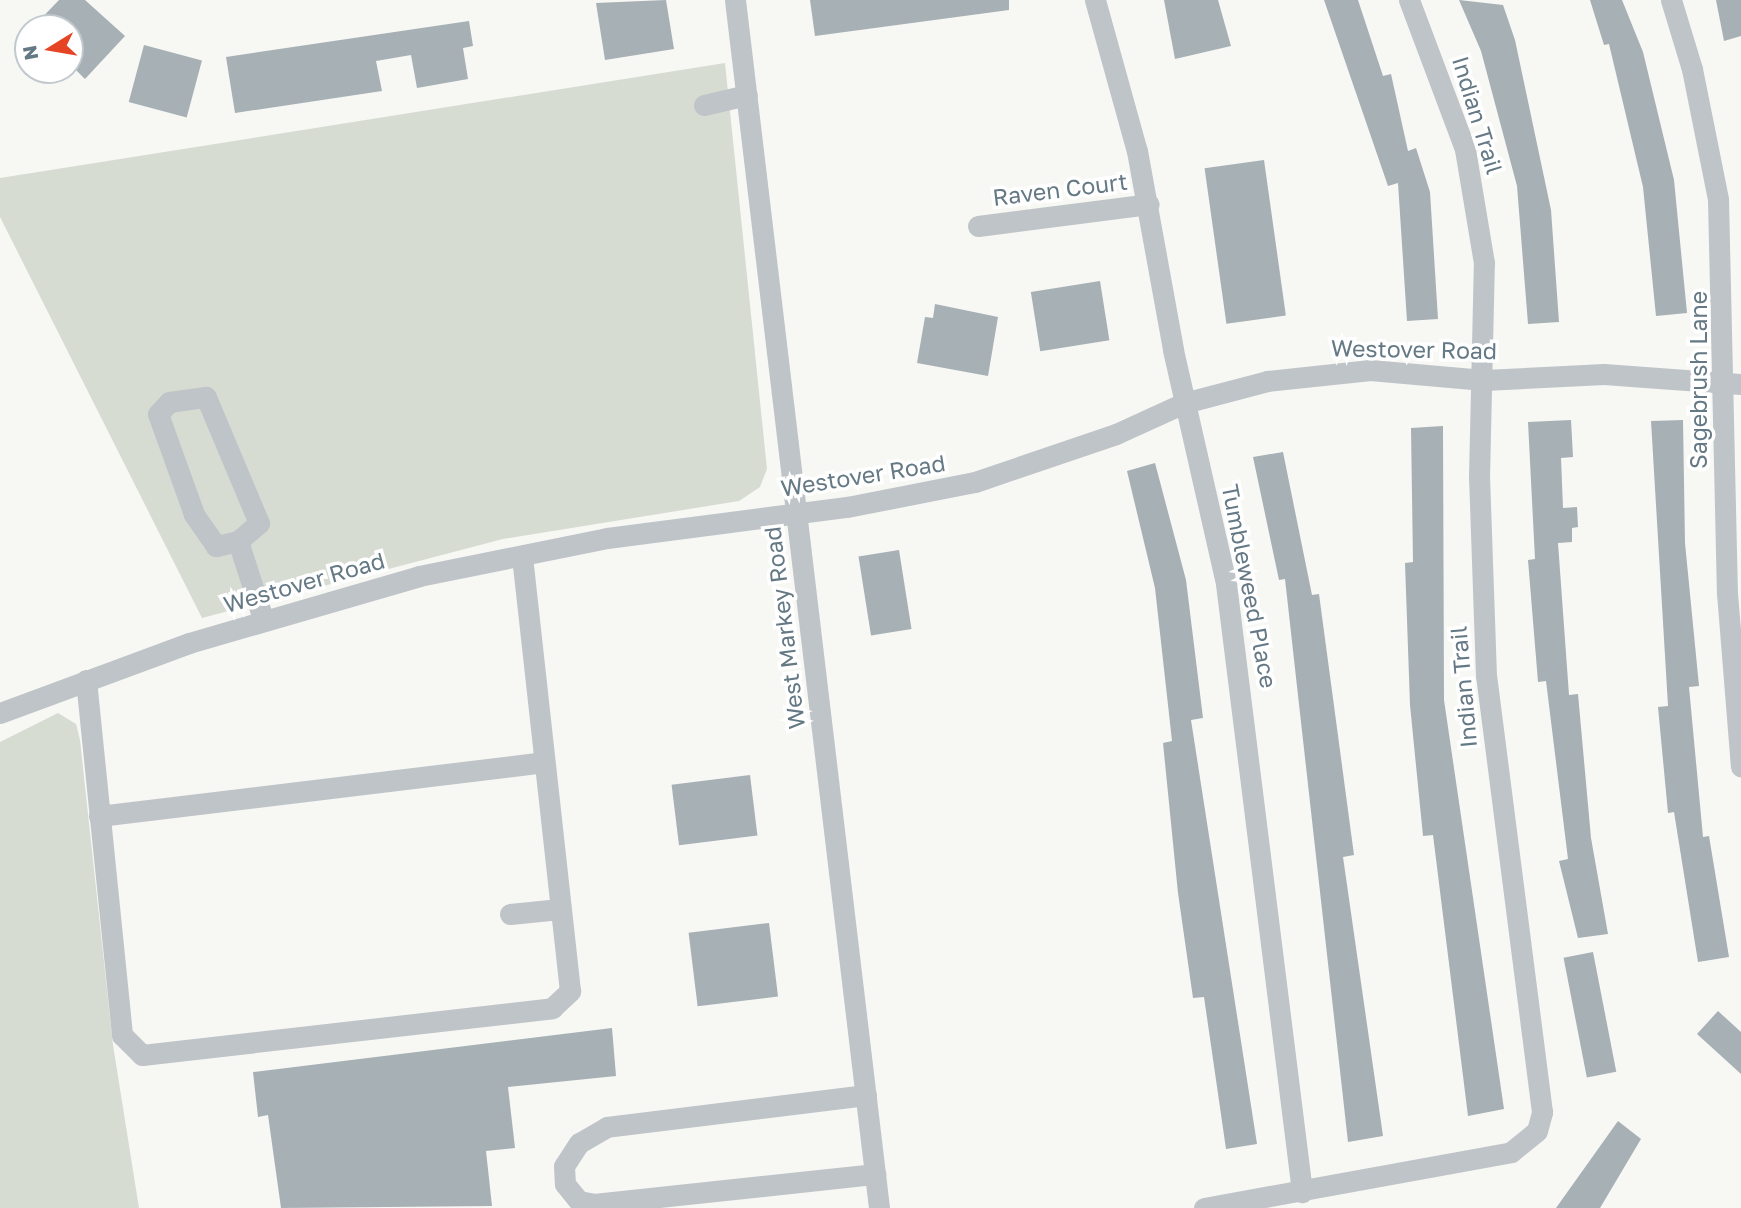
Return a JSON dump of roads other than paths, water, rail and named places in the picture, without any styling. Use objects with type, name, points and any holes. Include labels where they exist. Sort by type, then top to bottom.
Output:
[{"type":"street","name":"West Markey Road","points":[[735,0],[879,1208]]},
{"type":"street","name":"Tumbleweed Place","points":[[1095,0],[1149,204],[1184,402],[1226,584],[1244,694],[1302,1192]]},
{"type":"street","name":"Indian Trail","points":[[1204,1208],[1511,1152],[1537,1131],[1542,1112],[1486,676],[1480,528],[1486,310],[1477,206],[1447,93],[1409,0]]},
{"type":"street","name":"Sagebrush Lane","points":[[1671,0],[1695,82],[1718,199],[1732,384],[1727,593],[1741,766]]},
{"type":"street","points":[[704,105],[747,95]]},
{"type":"street","name":"Raven Court","points":[[978,226],[1149,204]]},
{"type":"street","name":"Westover Road","points":[[0,713],[86,680],[263,620],[419,576],[522,556],[975,482],[1058,456],[1184,402],[1318,373],[1370,370],[1483,380],[1604,374],[1732,384]]},
{"type":"street","points":[[206,397],[212,404],[259,523],[238,541],[216,546],[194,514],[160,405],[206,397]]},
{"type":"street","points":[[238,541],[263,620]]},
{"type":"street","points":[[86,680],[122,1035],[142,1055],[552,1009],[570,991],[522,556]]},
{"type":"street","points":[[99,816],[543,762]]},
{"type":"street","points":[[510,914],[560,909]]},
{"type":"street","points":[[866,1095],[607,1127],[579,1143],[564,1166],[565,1184],[579,1201],[594,1204],[875,1174]]}]
